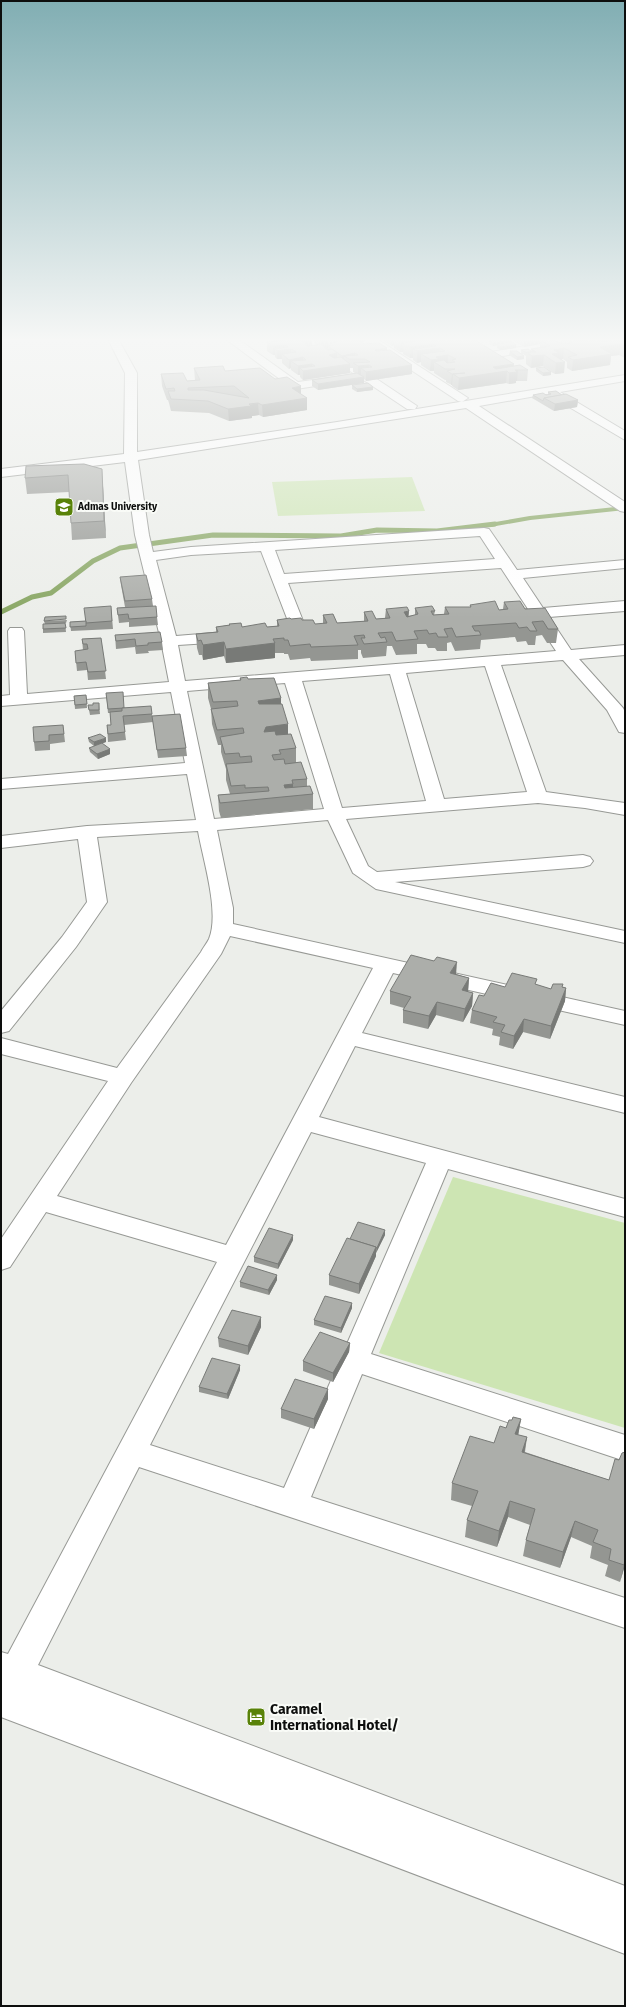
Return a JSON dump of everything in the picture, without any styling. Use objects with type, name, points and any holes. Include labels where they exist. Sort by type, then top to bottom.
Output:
[{"type":"street","points":[[1,1260],[123,1077],[210,954],[219,939],[222,928],[223,908],[207,825],[168,641],[142,535],[131,453],[131,431]]},
{"type":"street","points":[[1,473],[277,431]]},
{"type":"street","points":[[509,431],[625,508]]},
{"type":"street","points":[[616,431],[625,436]]},
{"type":"street","points":[[1,464],[131,453]]},
{"type":"street","points":[[146,556],[191,551],[484,532],[567,655],[620,707],[625,728]]},
{"type":"street","points":[[266,546],[299,631]]},
{"type":"street","points":[[279,579],[625,564]]},
{"type":"street","points":[[508,615],[625,606]]},
{"type":"street","points":[[16,630],[19,699]]},
{"type":"street","points":[[168,641],[238,636]]},
{"type":"street","points":[[1,701],[625,650]]},
{"type":"street","points":[[491,661],[538,796]]},
{"type":"street","points":[[397,669],[436,805]]},
{"type":"street","points":[[292,677],[335,815],[360,869],[383,885],[625,937]]},
{"type":"street","points":[[1,784],[194,768]]},
{"type":"street","points":[[1,842],[87,832],[207,825],[335,815],[538,796],[625,809]]},
{"type":"street","points":[[1,1026],[69,942],[97,902],[87,832]]},
{"type":"street","points":[[372,878],[583,861]]},
{"type":"street","points":[[222,928],[625,1018]]},
{"type":"street","points":[[5,1685],[131,1452],[233,1257],[306,1122],[386,965]]},
{"type":"street","points":[[349,1037],[625,1106]]},
{"type":"street","points":[[1,1046],[123,1077]]},
{"type":"street","points":[[306,1122],[625,1208]]},
{"type":"street","points":[[292,1505],[442,1158]]},
{"type":"street","points":[[41,1201],[233,1257]]},
{"type":"street","points":[[354,1360],[625,1448]]},
{"type":"street","points":[[131,1452],[625,1613]]},
{"type":"street","points":[[5,1685],[625,1905]]},
{"type":"street","points":[[5,1685],[625,1935]]},
{"type":"green space","points":[[412,477],[425,511],[278,516],[272,482]]},
{"type":"green space","points":[[453,1177],[625,1223],[625,1428],[379,1353]]},
{"type":"building","points":[[84,464],[102,469],[104,521],[71,523],[68,475],[25,478],[26,466]]},
{"type":"building","points":[[146,575],[152,599],[125,601],[120,577]]},
{"type":"building","points":[[495,601],[499,610],[508,609],[504,602],[520,601],[525,609],[545,608],[558,629],[548,629],[543,621],[532,622],[537,631],[530,631],[527,627],[519,628],[516,623],[472,626],[475,631],[479,631],[481,635],[456,637],[452,628],[444,629],[448,637],[438,637],[436,633],[429,634],[427,630],[414,631],[418,639],[396,641],[392,632],[378,633],[381,638],[385,637],[387,642],[364,644],[361,638],[365,638],[364,635],[354,636],[358,645],[311,647],[310,644],[290,646],[288,640],[284,640],[284,638],[273,639],[275,643],[226,649],[224,642],[203,645],[201,640],[198,641],[196,634],[218,632],[216,627],[230,625],[229,624],[241,623],[242,627],[265,623],[267,627],[279,626],[277,620],[290,618],[313,620],[315,624],[327,623],[323,615],[333,614],[337,623],[368,621],[364,612],[372,611],[376,619],[390,618],[386,609],[407,607],[409,611],[404,612],[407,617],[418,614],[415,608],[432,606],[435,611],[431,611],[433,615],[449,614],[445,607],[471,607],[470,605]]},
{"type":"building","points":[[111,606],[112,621],[86,623],[84,608]]},
{"type":"building","points":[[156,606],[157,617],[129,619],[128,614],[118,615],[117,608]]},
{"type":"building","points":[[66,616],[66,619],[44,621],[45,617]]},
{"type":"building","points":[[86,621],[86,626],[70,627],[70,622]]},
{"type":"building","points":[[65,623],[66,628],[43,629],[43,624]]},
{"type":"building","points":[[160,632],[162,642],[136,646],[135,639],[116,641],[115,635]]},
{"type":"building","points":[[101,638],[106,671],[88,672],[86,662],[76,663],[75,651],[88,649],[87,644],[83,644],[82,639]]},
{"type":"building","points":[[247,677],[248,679],[274,678],[281,698],[258,701],[259,704],[282,704],[288,724],[266,727],[264,732],[275,731],[276,735],[291,734],[296,748],[279,750],[281,754],[272,755],[274,760],[284,759],[285,764],[301,762],[307,779],[292,780],[293,784],[284,785],[285,788],[310,786],[313,794],[220,803],[218,795],[269,791],[268,787],[245,788],[245,785],[231,786],[226,764],[252,762],[251,756],[240,757],[239,753],[225,754],[220,737],[244,733],[243,728],[217,730],[211,709],[238,706],[237,701],[213,702],[208,683],[241,680],[240,678]]},
{"type":"building","points":[[123,692],[124,708],[108,709],[106,693]]},
{"type":"building","points":[[86,695],[87,704],[75,705],[74,696]]},
{"type":"building","points":[[93,703],[99,703],[99,710],[89,710],[88,705],[93,705]]},
{"type":"building","points":[[151,706],[152,714],[123,716],[125,732],[108,734],[107,725],[111,725],[110,712],[122,711],[122,708]]},
{"type":"building","points":[[180,714],[186,748],[157,750],[152,716]]},
{"type":"building","points":[[63,725],[64,734],[49,735],[49,741],[34,742],[33,727]]},
{"type":"building","points":[[100,734],[106,738],[94,742],[88,738]]},
{"type":"building","points":[[102,743],[110,749],[97,754],[89,748]]},
{"type":"building","points":[[411,955],[434,961],[437,957],[457,962],[450,973],[469,978],[462,990],[473,993],[465,1009],[437,1002],[429,1016],[403,1010],[411,997],[390,991]]},
{"type":"building","points":[[512,973],[537,979],[535,984],[551,989],[553,984],[563,984],[562,987],[566,988],[551,1026],[524,1019],[514,1036],[501,1032],[505,1025],[493,1022],[497,1017],[472,1010],[479,995],[484,996],[491,983],[505,987]]},
{"type":"building","points":[[358,1222],[385,1230],[377,1248],[350,1239]]},
{"type":"building","points":[[269,1228],[293,1235],[278,1264],[254,1257]]},
{"type":"building","points":[[347,1238],[376,1247],[359,1284],[329,1275]]},
{"type":"building","points":[[248,1266],[277,1275],[268,1290],[240,1282]]},
{"type":"building","points":[[325,1296],[352,1303],[341,1328],[314,1320]]},
{"type":"building","points":[[232,1310],[261,1317],[248,1346],[218,1338]]},
{"type":"building","points":[[320,1332],[350,1343],[333,1373],[303,1361]]},
{"type":"building","points":[[212,1358],[240,1365],[227,1394],[199,1387]]},
{"type":"building","points":[[295,1379],[328,1389],[314,1419],[281,1409]]},
{"type":"building","points":[[513,1417],[521,1419],[515,1434],[527,1437],[522,1452],[609,1480],[615,1459],[619,1460],[622,1453],[625,1452],[624,1565],[609,1560],[611,1549],[593,1542],[598,1530],[575,1521],[563,1552],[526,1540],[535,1509],[510,1501],[499,1531],[467,1520],[478,1491],[452,1483],[470,1436],[494,1443],[500,1426],[506,1428],[509,1420],[512,1420]]},
{"type":"waterway","points":[[490,525],[530,518],[625,508]]},
{"type":"waterway","points":[[1,612],[32,597],[51,593],[93,561],[120,548],[213,535],[341,536],[377,530],[437,531],[495,524]]},
{"type":"place","name":"Admas University","points":[[64,507]]},
{"type":"place","name":"Caramel International Hotel/","points":[[256,1717]]}]
